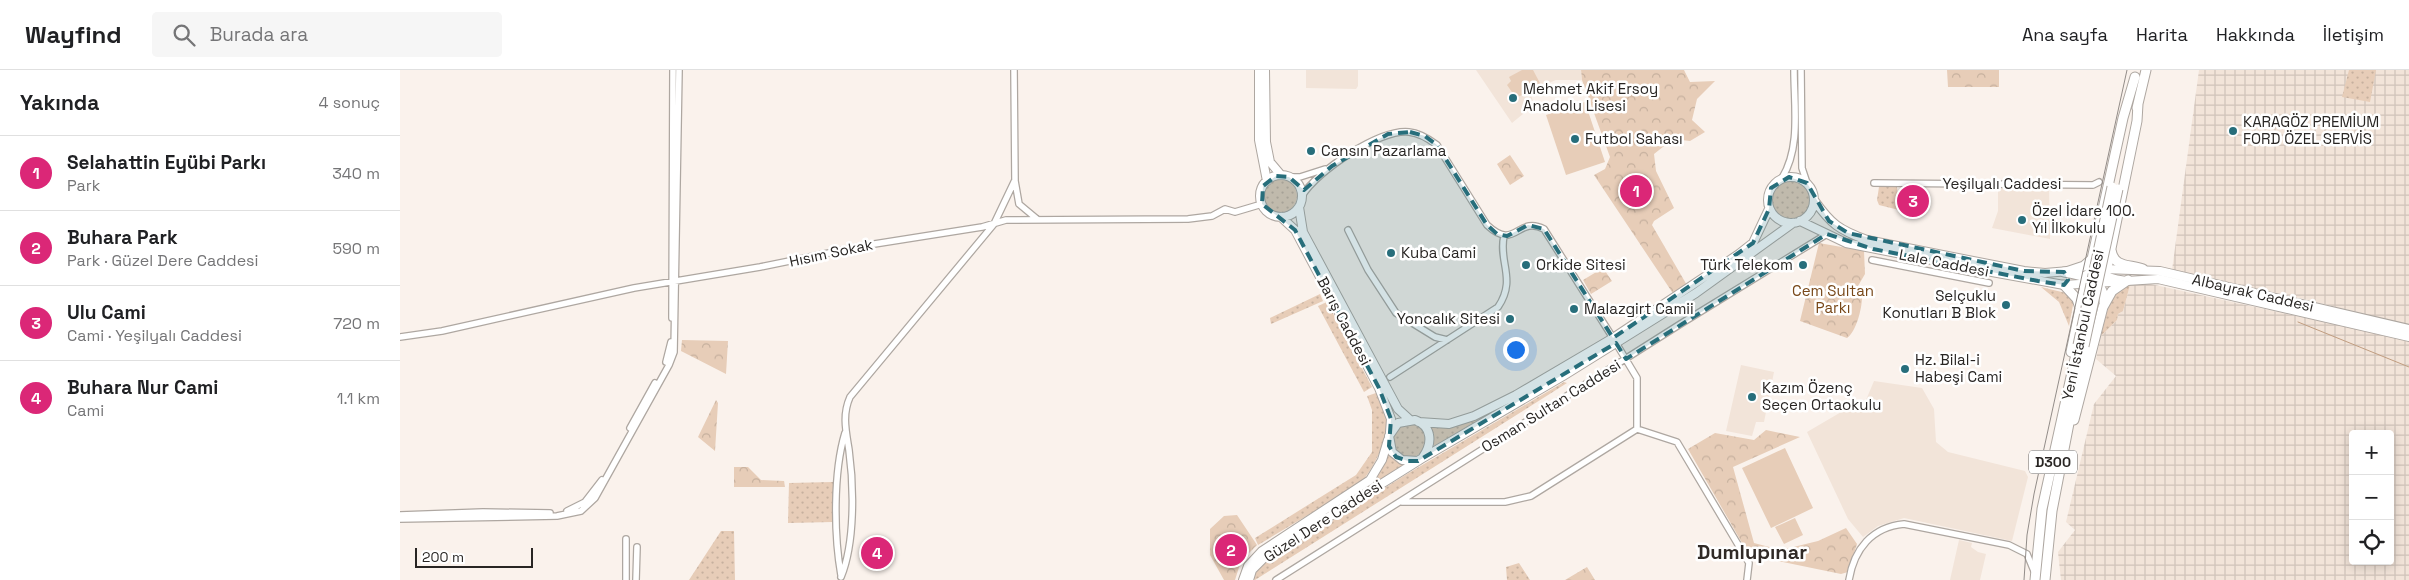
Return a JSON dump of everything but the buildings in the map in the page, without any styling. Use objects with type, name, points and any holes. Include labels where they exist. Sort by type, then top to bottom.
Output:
[{"type":"highway","name":"Yeni İstanbul Caddesi","points":[[2115,188],[2146,70]]},
{"type":"highway","name":"Yeni İstanbul Caddesi","points":[[2035,577],[2040,522],[2115,188],[2136,74]]},
{"type":"highway","points":[[2126,280],[2096,269],[2092,259],[2123,118],[2136,74]]},
{"type":"highway","points":[[2056,450],[2057,416],[2081,305],[2092,283],[2106,273],[2137,121],[2138,104]]},
{"type":"highway","points":[[2094,246],[2096,255],[2100,258],[2106,257],[2111,249]]},
{"type":"highway","points":[[2111,249],[2118,263],[2143,269]]},
{"type":"highway","points":[[2064,272],[2084,266],[2092,259]]},
{"type":"highway","points":[[2092,283],[2090,272],[2096,269]]},
{"type":"highway","points":[[2059,470],[2067,450],[2103,307],[2104,296],[2092,283],[2064,272]]},
{"type":"highway","points":[[2103,307],[2112,291],[2126,280]]},
{"type":"highway","points":[[2064,285],[2081,305]]},
{"type":"highway","points":[[2081,305],[2088,295],[2096,296],[2099,300],[2090,340],[2088,364]]},
{"type":"highway","name":"Yeni İstanbul Caddesi","points":[[2045,580],[2047,544],[2081,346]]},
{"type":"main road","points":[[1258,70],[1259,140],[1267,181],[1261,192],[1262,204],[1270,213],[1281,217],[1291,214],[1299,207],[1302,196],[1299,184],[1285,176],[1270,162],[1266,142],[1265,70]]},
{"type":"main road","points":[[1267,181],[1285,176]]},
{"type":"main road","points":[[1419,422],[1425,426],[1430,439],[1429,446],[1419,460],[1402,460],[1396,456],[1389,446],[1389,436],[1398,423],[1409,419],[1419,422],[1449,424],[1474,416],[1516,395],[1615,340],[1696,293],[1810,213],[1814,200],[1807,183],[1796,177],[1782,178],[1771,188],[1768,202],[1769,209],[1753,242],[1739,254],[1615,340]]},
{"type":"main road","name":"Lale Caddesi","points":[[1814,200],[1825,216],[1837,226],[1848,233],[1867,240],[2038,273],[2096,269]]},
{"type":"main road","name":"Barış Caddesi","points":[[1299,207],[1303,232],[1398,409],[1409,419]]},
{"type":"main road","points":[[1769,209],[1782,221],[1797,222]]},
{"type":"main road","name":"Barış Caddesi","points":[[1281,217],[1295,230],[1379,388],[1391,420],[1389,436]]},
{"type":"main road","name":"Lale Caddesi","points":[[1797,222],[1855,245],[1992,272],[2064,285],[2153,279],[2173,282],[2409,337]]},
{"type":"main road","points":[[1992,272],[1996,268],[2021,274],[2038,273]]},
{"type":"main road","points":[[2120,269],[2116,272],[2116,276],[2126,280]]},
{"type":"main road","name":"Albayrak Caddesi","points":[[2106,273],[2120,269],[2160,271],[2409,329]]},
{"type":"main road","points":[[2064,272],[2068,280],[2064,285]]},
{"type":"main road","name":"Güzel Dere Caddesi","points":[[1249,580],[1252,570],[1265,557],[1615,340]]},
{"type":"main road","name":"Güzel Dere Caddesi","points":[[1243,580],[1248,566],[1262,551],[1370,480],[1382,460],[1389,436]]},
{"type":"street","points":[[400,519],[557,516],[581,511],[595,498],[669,365],[674,352],[673,70]]},
{"type":"street","points":[[400,514],[559,513],[573,509],[584,502],[604,475],[667,360],[671,341],[679,70]]},
{"type":"street","points":[[1014,70],[1015,180],[1019,204],[1037,219]]},
{"type":"street","points":[[1782,178],[1790,166],[1794,152],[1794,70]]},
{"type":"street","points":[[1801,70],[1802,168],[1807,183]]},
{"type":"street","points":[[1302,196],[1308,186],[1332,166],[1388,134],[1410,132],[1425,136],[1437,145],[1487,225],[1497,234],[1504,236],[1528,225],[1537,225],[1544,228],[1638,378],[1637,429]]},
{"type":"street","points":[[1285,176],[1300,177],[1332,166]]},
{"type":"street","points":[[841,578],[847,563],[852,528],[849,450],[845,432],[845,409],[850,397],[994,224],[1015,180]]},
{"type":"street","name":"Yeşilyalı Caddesi","points":[[1874,183],[2093,185],[2100,182]]},
{"type":"street","name":"Hısım Sokak","points":[[400,337],[442,331],[593,296],[760,267],[868,245],[994,224],[1006,220],[1188,219],[1212,216],[1225,209],[1235,212],[1262,204]]},
{"type":"street","points":[[1348,230],[1368,270],[1396,313],[1435,337],[1447,340]]},
{"type":"street","name":"Osman Sultan Caddesi","points":[[1277,580],[1827,234]]},
{"type":"street","points":[[1390,377],[1500,304],[1506,291],[1507,278],[1504,236]]},
{"type":"street","name":"Lale Caddesi","points":[[1872,260],[1990,283]]},
{"type":"street","points":[[1400,502],[1505,502],[1531,496],[1637,429]]},
{"type":"street","points":[[1637,429],[1677,442],[1749,564],[1747,580]]},
{"type":"street","points":[[841,578],[837,527],[838,485],[839,452],[845,432]]},
{"type":"street","points":[[1849,580],[1858,550],[1865,541],[1889,525],[1904,524],[2009,545],[2027,554],[2035,577]]},
{"type":"street","points":[[626,539],[626,580]]},
{"type":"street","points":[[636,580],[638,546]]},
{"type":"highlighted area","points":[[1410,132],[1425,136],[1437,145],[1487,225],[1497,234],[1507,236],[1528,225],[1544,229],[1613,338],[1753,243],[1769,209],[1771,188],[1789,177],[1807,183],[1829,221],[1848,233],[2024,271],[2064,272],[2068,280],[2064,285],[2038,281],[1873,249],[1827,234],[1626,359],[1616,343],[1418,461],[1408,461],[1396,457],[1389,446],[1391,419],[1379,388],[1295,230],[1262,204],[1263,186],[1276,176],[1289,177],[1304,190],[1332,166],[1388,134]]},
{"type":"shaded area","points":[[1306,70],[1358,70],[1358,86],[1356,89],[1306,88]]},
{"type":"shaded area","name":"Mehmet Akif Ersoy Anadolu Lisesi","points":[[1476,70],[1581,70],[1582,80],[1556,80],[1530,91],[1534,105],[1512,123]]},
{"type":"shaded area","points":[[2199,70],[2409,70],[2409,325],[2300,298],[2172,270]]},
{"type":"shaded area","name":"Özel İdare 100. Yıl İlkokulu","points":[[2049,186],[2050,239],[1992,228],[1998,211],[1998,190],[2001,188]]},
{"type":"shaded area","points":[[2146,283],[2409,341],[2409,580],[2061,580],[2058,552],[2075,530],[2066,522],[2094,404],[2116,376],[2096,359],[2101,336],[2117,320],[2118,314],[2123,311],[2130,285]]},
{"type":"shaded area","name":"Kazım Özenç Seçen Ortaokulu","points":[[1741,365],[1774,372],[1764,422],[1756,422],[1752,436],[1726,431]]},
{"type":"shaded area","points":[[1874,381],[1922,388],[1934,409],[1936,442],[1948,452],[2025,471],[2028,477],[2012,541],[1904,518],[1878,526],[1863,537],[1848,519],[1807,432],[1860,401],[1866,400]]},
{"type":"shaded area","points":[[1959,540],[1972,543],[1971,547],[1978,552],[1986,554],[1980,580],[1950,580]]},
{"type":"green space","points":[[1522,70],[1533,70],[1541,85],[1516,98],[1507,85],[1511,81],[1509,77]]},
{"type":"green space","points":[[1581,70],[1684,70],[1690,82],[1715,81],[1697,99],[1692,120],[1705,132],[1690,141],[1673,139],[1654,154],[1656,171],[1674,208],[1654,221],[1652,225],[1688,287],[1674,295],[1594,175],[1605,169],[1610,157],[1582,80]]},
{"type":"green space","points":[[1947,70],[1999,70],[1999,87],[1948,87]]},
{"type":"green space","points":[[2349,70],[2376,70],[2370,102],[2342,97]]},
{"type":"green space","name":"Futbol Sahası","points":[[1585,102],[1605,162],[1566,175],[1546,115]]},
{"type":"green space","points":[[1510,155],[1524,176],[1510,185],[1497,164]]},
{"type":"green space","points":[[1280,179],[1292,184],[1297,196],[1292,208],[1280,213],[1268,208],[1263,196],[1268,184]]},
{"type":"green space","points":[[1791,180],[1802,183],[1808,189],[1811,200],[1808,211],[1802,217],[1791,220],[1780,217],[1774,211],[1771,200],[1774,189],[1780,183]]},
{"type":"green space","points":[[1879,187],[1897,187],[1899,210],[1879,205],[1877,200]]},
{"type":"green space","name":"Cem Sultan Parkı","points":[[1819,243],[1864,251],[1865,274],[1858,286],[1862,297],[1861,308],[1856,326],[1847,338],[1800,321]]},
{"type":"green space","points":[[1603,268],[1612,281],[1591,294],[1583,280]]},
{"type":"green space","points":[[2130,285],[2123,311],[2118,314],[2117,320],[2101,336],[2113,298],[2117,292]]},
{"type":"green space","points":[[2041,287],[2066,293],[2074,300],[2069,326],[2059,302]]},
{"type":"green space","points":[[1320,294],[1323,301],[1271,324],[1270,318]]},
{"type":"green space","points":[[1327,302],[1372,387],[1364,392],[1318,306]]},
{"type":"green space","points":[[682,340],[728,341],[726,374],[681,351]]},
{"type":"green space","points":[[1564,382],[1567,383],[1255,580],[1252,577],[1260,566],[1407,474]]},
{"type":"green space","points":[[1376,393],[1383,403],[1386,427],[1380,452],[1367,475],[1360,484],[1258,545],[1255,538],[1356,475],[1372,452],[1372,410],[1367,396]]},
{"type":"green space","points":[[716,400],[718,403],[715,451],[698,437]]},
{"type":"green space","points":[[1476,418],[1479,420],[1434,446],[1434,435],[1430,427]]},
{"type":"green space","points":[[1410,423],[1422,428],[1427,440],[1422,452],[1410,457],[1398,452],[1393,440],[1398,428]]},
{"type":"green space","points":[[1766,430],[1800,437],[1733,467],[1754,543],[1781,550],[1818,541],[1846,528],[1857,544],[1848,572],[1841,574],[1749,555],[1688,449],[1715,433],[1754,440]]},
{"type":"green space","points":[[1785,448],[1813,508],[1771,528],[1742,468]]},
{"type":"green space","points":[[1389,451],[1396,461],[1406,466],[1370,488]]},
{"type":"green space","points":[[734,467],[748,467],[761,480],[784,481],[785,487],[734,487]]},
{"type":"green space","points":[[833,482],[833,522],[788,523],[789,483]]},
{"type":"green space","points":[[1237,515],[1257,545],[1241,561],[1235,580],[1224,580],[1210,555],[1210,529],[1224,516]]},
{"type":"green space","points":[[1795,518],[1803,535],[1784,544],[1775,527]]},
{"type":"green space","points":[[721,531],[734,531],[735,580],[689,580]]},
{"type":"green space","points":[[1519,563],[1530,580],[1507,580],[1506,567]]},
{"type":"green space","points":[[1587,567],[1595,580],[1565,580]]},
{"type":"waterway","points":[[2298,322],[2409,367]]},
{"type":"tram line","points":[[2024,580],[2027,535],[2034,494],[2127,70]]},
{"type":"place","name":"Mehmet Akif Ersoy Anadolu Lisesi","points":[[1513,98]]},
{"type":"place","name":"KARAGÖZ PREMİUM FORD ÖZEL SERVİS","points":[[2233,131]]},
{"type":"place","name":"Futbol Sahası","points":[[1575,139]]},
{"type":"place","name":"Cansın Pazarlama","points":[[1311,151]]},
{"type":"place","name":"Selahattin Eyübi Parkı","points":[[1636,191]]},
{"type":"place","name":"Ulu Cami","points":[[1913,201]]},
{"type":"place","name":"Özel İdare 100. Yıl İlkokulu","points":[[2022,220]]},
{"type":"place","name":"Kuba Cami","points":[[1391,253]]},
{"type":"place","name":"Orkide Sitesi","points":[[1526,265]]},
{"type":"place","name":"Türk Telekom","points":[[1803,265]]},
{"type":"place","name":"Selçuklu Konutları B Blok","points":[[2006,305]]},
{"type":"place","name":"Malazgirt Camii","points":[[1574,309]]},
{"type":"place","name":"Yoncalık Sitesi","points":[[1510,319]]},
{"type":"place","name":"Hz. Bilal-i Habeşi Cami","points":[[1905,369]]},
{"type":"place","name":"Kazım Özenç Seçen Ortaokulu","points":[[1752,397]]},
{"type":"place","name":"Buhara Park","points":[[1231,550]]},
{"type":"place","name":"Buhara Nur Cami","points":[[877,553]]},
{"type":"district","name":"Dumlupınar","points":[[1752,552]]}]
